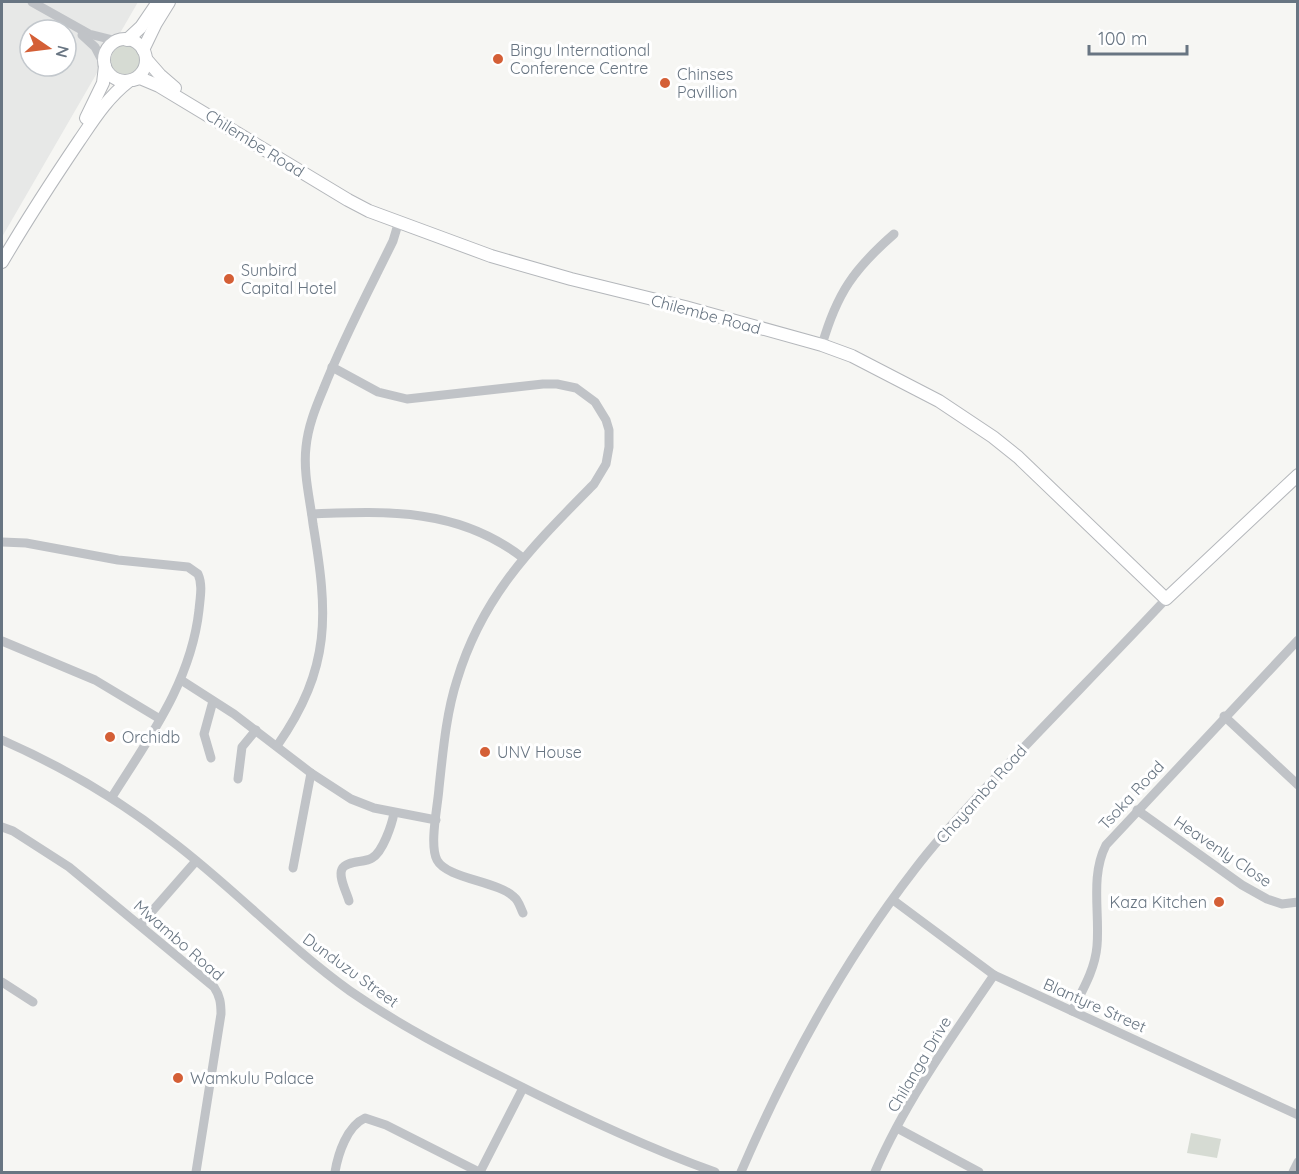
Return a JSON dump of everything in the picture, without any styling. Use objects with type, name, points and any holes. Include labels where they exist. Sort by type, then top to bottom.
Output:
[{"type":"main road","points":[[62,165],[100,93],[105,75],[106,51],[141,27],[158,2]]},
{"type":"main road","points":[[2,262],[99,110],[114,93],[144,69],[145,55],[156,23],[169,2]]},
{"type":"main road","points":[[122,40],[136,43],[160,75],[199,108]]},
{"type":"main road","points":[[105,66],[114,78],[131,80],[140,78],[150,81],[199,108]]},
{"type":"main road","name":"Chilembe Road","points":[[199,108],[340,196],[369,211],[491,256],[822,345],[852,356],[910,384],[939,400],[993,437],[1043,480],[1166,599]]},
{"type":"main road","name":"Chayamba Road","points":[[1166,599],[1298,475]]},
{"type":"street","points":[[32,2],[58,18]]},
{"type":"street","points":[[78,29],[98,38],[122,40]]},
{"type":"street","points":[[78,32],[91,42],[105,66]]},
{"type":"street","points":[[277,746],[295,720],[313,678],[321,646],[323,602],[305,467],[306,446],[312,418],[332,367],[393,241],[399,221]]},
{"type":"street","points":[[822,345],[828,325],[846,285],[868,258],[894,234]]},
{"type":"street","points":[[332,367],[378,392],[407,399],[557,384],[576,388],[590,396],[599,407],[609,430],[606,464],[594,484],[523,558],[489,605],[476,629],[456,681],[444,748],[434,853],[441,866],[512,895],[520,904],[523,912]]},
{"type":"street","points":[[312,514],[399,512],[436,518],[485,533],[523,558]]},
{"type":"street","points":[[2,542],[26,543],[118,560],[188,567],[195,570],[201,584],[197,624],[189,660],[181,681],[160,719],[112,797]]},
{"type":"street","name":"Chayamba Road","points":[[741,1173],[767,1113],[806,1036],[849,964],[915,869],[948,829],[1166,599]]},
{"type":"street","name":"Tsoka Road","points":[[1072,1011],[1089,976],[1096,952],[1097,875],[1102,853],[1112,836],[1298,640]]},
{"type":"street","points":[[2,641],[95,680],[160,719]]},
{"type":"street","points":[[181,681],[256,730],[351,799],[394,813],[436,820]]},
{"type":"street","points":[[211,758],[204,735],[213,701]]},
{"type":"street","points":[[1224,716],[1298,785]]},
{"type":"street","points":[[238,779],[242,747],[256,730]]},
{"type":"street","name":"Dunduzu Street","points":[[2,740],[112,797],[171,840],[295,948],[350,990],[407,1028],[523,1088],[622,1135],[715,1173]]},
{"type":"street","points":[[293,868],[311,772]]},
{"type":"street","name":"Heavenly Close","points":[[1137,810],[1242,885],[1267,899],[1282,904],[1298,902]]},
{"type":"street","points":[[349,901],[341,875],[342,869],[346,865],[371,859],[376,855],[391,827],[394,813]]},
{"type":"street","name":"Mwambo Road","points":[[2,827],[13,831],[69,867],[214,987],[221,1000],[221,1014],[196,1173]]},
{"type":"street","points":[[140,925],[196,861]]},
{"type":"street","name":"Blantyre Street","points":[[893,900],[993,975],[1298,1115]]},
{"type":"street","name":"Chilanga Drive","points":[[875,1173],[897,1128],[944,1048],[993,975]]},
{"type":"street","points":[[2,982],[33,1002]]},
{"type":"street","points":[[334,1173],[349,1134],[360,1120],[366,1118],[386,1125],[479,1173],[523,1088]]},
{"type":"street","points":[[897,1128],[979,1173]]},
{"type":"street","points":[[1293,1173],[1298,1162]]},
{"type":"shaded area","points":[[2,2],[138,2],[2,237]]},
{"type":"shaded area","points":[[126,45],[137,49],[141,60],[137,71],[126,75],[115,71],[111,60],[115,49]]},
{"type":"shaded area","points":[[1191,1133],[1221,1139],[1217,1158],[1187,1153]]},
{"type":"place","name":"Bingu International Conference Centre","points":[[498,59]]},
{"type":"place","name":"Chinses Pavillion","points":[[665,83]]},
{"type":"place","name":"Sunbird Capital Hotel","points":[[229,279]]},
{"type":"place","name":"Orchidb","points":[[110,737]]},
{"type":"place","name":"UNV House","points":[[485,752]]},
{"type":"place","name":"Kaza Kitchen","points":[[1219,902]]},
{"type":"place","name":"Wamkulu Palace","points":[[178,1078]]}]
